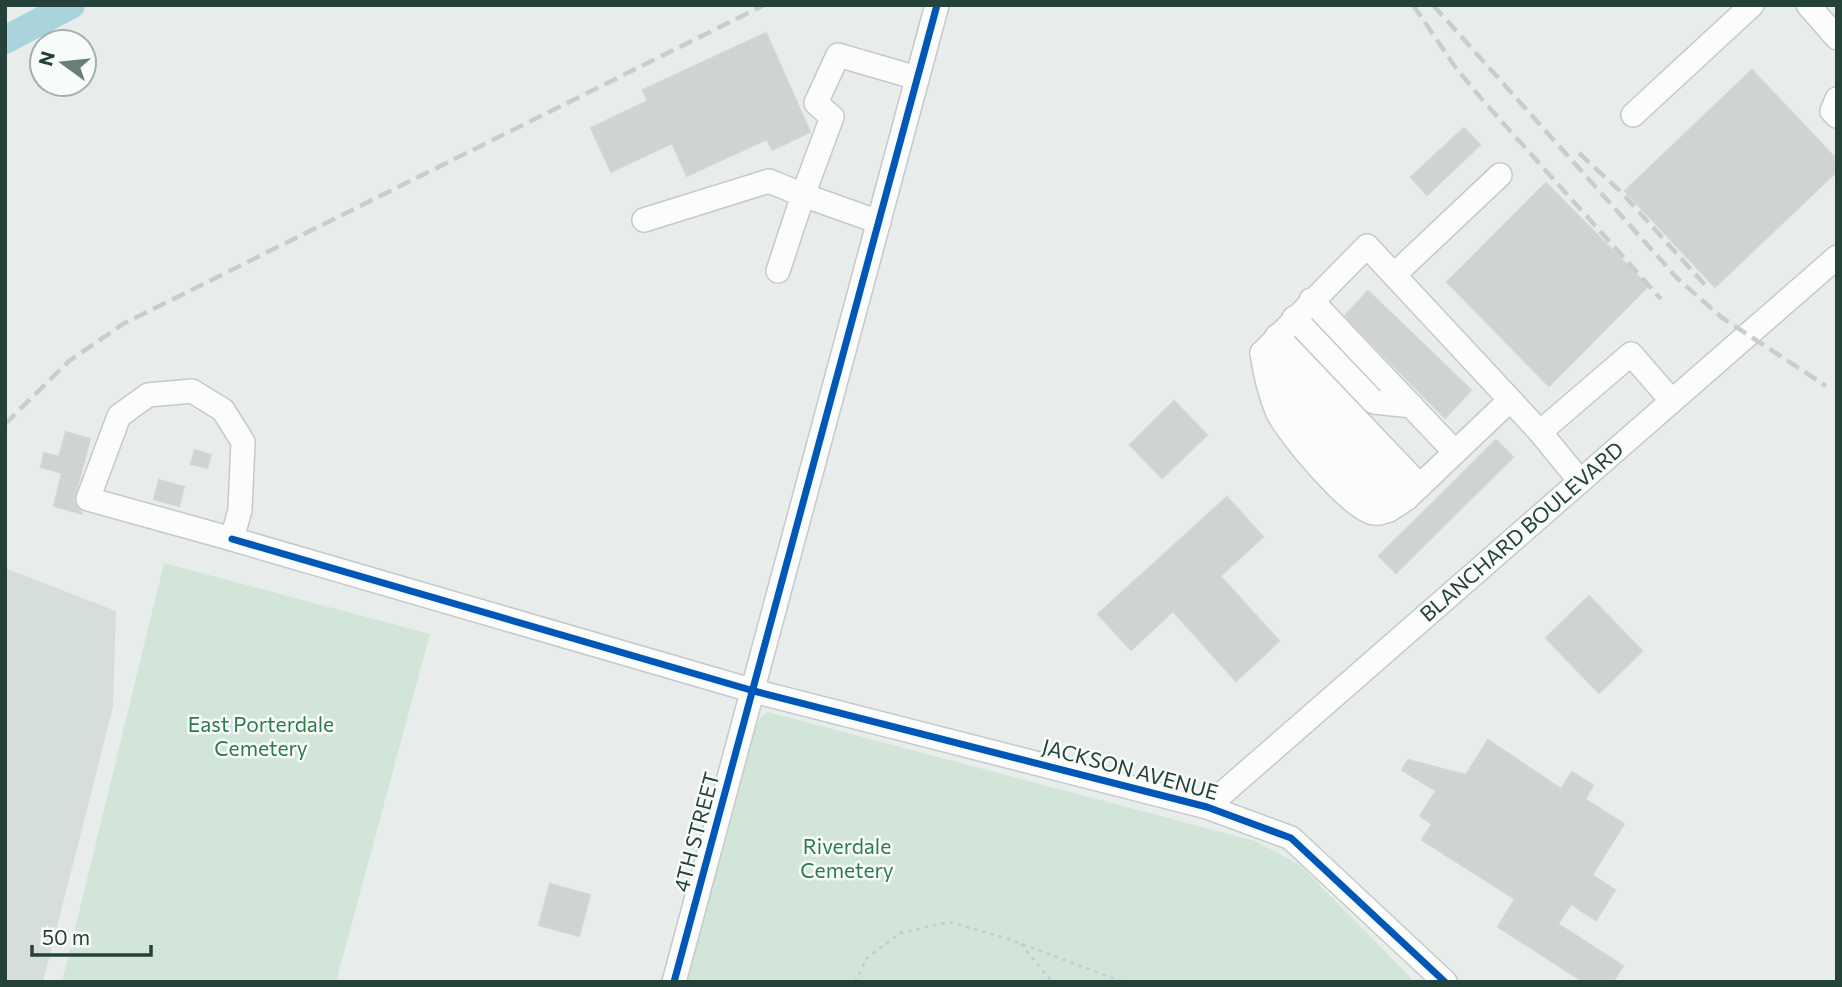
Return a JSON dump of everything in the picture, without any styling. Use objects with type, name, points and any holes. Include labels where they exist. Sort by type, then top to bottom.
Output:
[{"type":"street","name":"4TH STREET","points":[[674,982],[937,5]]},
{"type":"street","points":[[1633,115],[1752,5]]},
{"type":"street","points":[[1808,5],[1837,38]]},
{"type":"street","points":[[778,271],[832,117],[816,103],[838,55],[918,78]]},
{"type":"street","points":[[1837,99],[1832,111],[1837,116]]},
{"type":"street","points":[[1394,275],[1500,175]]},
{"type":"street","points":[[644,220],[769,181],[879,222]]},
{"type":"street","points":[[1510,400],[1405,498],[1374,513],[1355,504],[1296,441],[1278,413],[1266,381],[1269,345],[1367,246],[1540,432],[1580,481]]},
{"type":"street","name":"BLANCHARD BOULEVARD","points":[[1207,807],[1837,257]]},
{"type":"street","points":[[1311,300],[1455,452]]},
{"type":"street","points":[[1294,318],[1374,402],[1412,407]]},
{"type":"street","points":[[1269,345],[1405,498]]},
{"type":"street","points":[[1540,432],[1631,354],[1672,401]]},
{"type":"street","name":"JACKSON AVENUE","points":[[232,539],[240,510],[243,442],[223,410],[192,391],[148,395],[119,416],[88,499],[754,691],[1207,807],[1291,838],[1446,982]]},
{"type":"path","points":[[855,982],[867,958],[900,933],[949,922],[1021,943],[1123,982]]},
{"type":"path","points":[[1021,943],[1052,982]]},
{"type":"shaded area","points":[[5,568],[116,611],[113,707],[43,982],[5,982]]},
{"type":"green space","name":"East Porterdale Cemetery","points":[[164,563],[430,634],[336,982],[62,982]]},
{"type":"green space","name":"Riverdale Cemetery","points":[[768,712],[1255,841],[1300,865],[1415,982],[685,982],[755,729],[760,718]]},
{"type":"building","points":[[766,33],[810,132],[772,150],[767,139],[687,176],[672,143],[611,172],[591,128],[648,101],[643,90]]},
{"type":"building","points":[[1752,70],[1837,160],[1837,171],[1715,287],[1625,191]]},
{"type":"building","points":[[1464,128],[1480,145],[1427,195],[1411,177]]},
{"type":"building","points":[[1546,183],[1648,286],[1549,386],[1447,282]]},
{"type":"building","points":[[1368,291],[1471,390],[1445,418],[1345,316]]},
{"type":"building","points":[[1174,401],[1207,435],[1162,478],[1130,445]]},
{"type":"building","points":[[66,432],[90,439],[74,502],[82,514],[54,506],[62,473],[41,467],[44,453],[59,457]]},
{"type":"building","points":[[1496,440],[1513,457],[1396,573],[1379,556]]},
{"type":"building","points":[[195,450],[211,455],[207,468],[191,464]]},
{"type":"building","points":[[159,480],[184,487],[179,506],[154,499]]},
{"type":"building","points":[[1227,497],[1263,537],[1220,576],[1279,641],[1236,681],[1173,611],[1131,650],[1098,614]]},
{"type":"building","points":[[1589,596],[1642,651],[1599,693],[1546,638]]},
{"type":"building","points":[[1488,740],[1561,789],[1572,772],[1593,785],[1585,799],[1624,824],[1592,875],[1615,890],[1596,920],[1571,904],[1558,924],[1623,966],[1613,982],[1584,982],[1498,927],[1515,899],[1422,840],[1432,824],[1420,816],[1436,791],[1402,770],[1408,760],[1466,775]]},
{"type":"building","points":[[550,884],[590,895],[579,936],[539,925]]},
{"type":"waterway","points":[[5,40],[71,5]]},
{"type":"railway","points":[[5,424],[69,361],[123,324],[764,5]]},
{"type":"railway","points":[[1413,5],[1456,68],[1486,104],[1661,299]]},
{"type":"railway","points":[[1433,5],[1677,278],[1721,317],[1826,386]]},
{"type":"railway","points":[[1579,153],[1622,193],[1706,286]]},
{"type":"cycle path","points":[[674,982],[937,5]]},
{"type":"cycle path","points":[[232,539],[754,691],[1207,807],[1291,838],[1445,982]]}]
